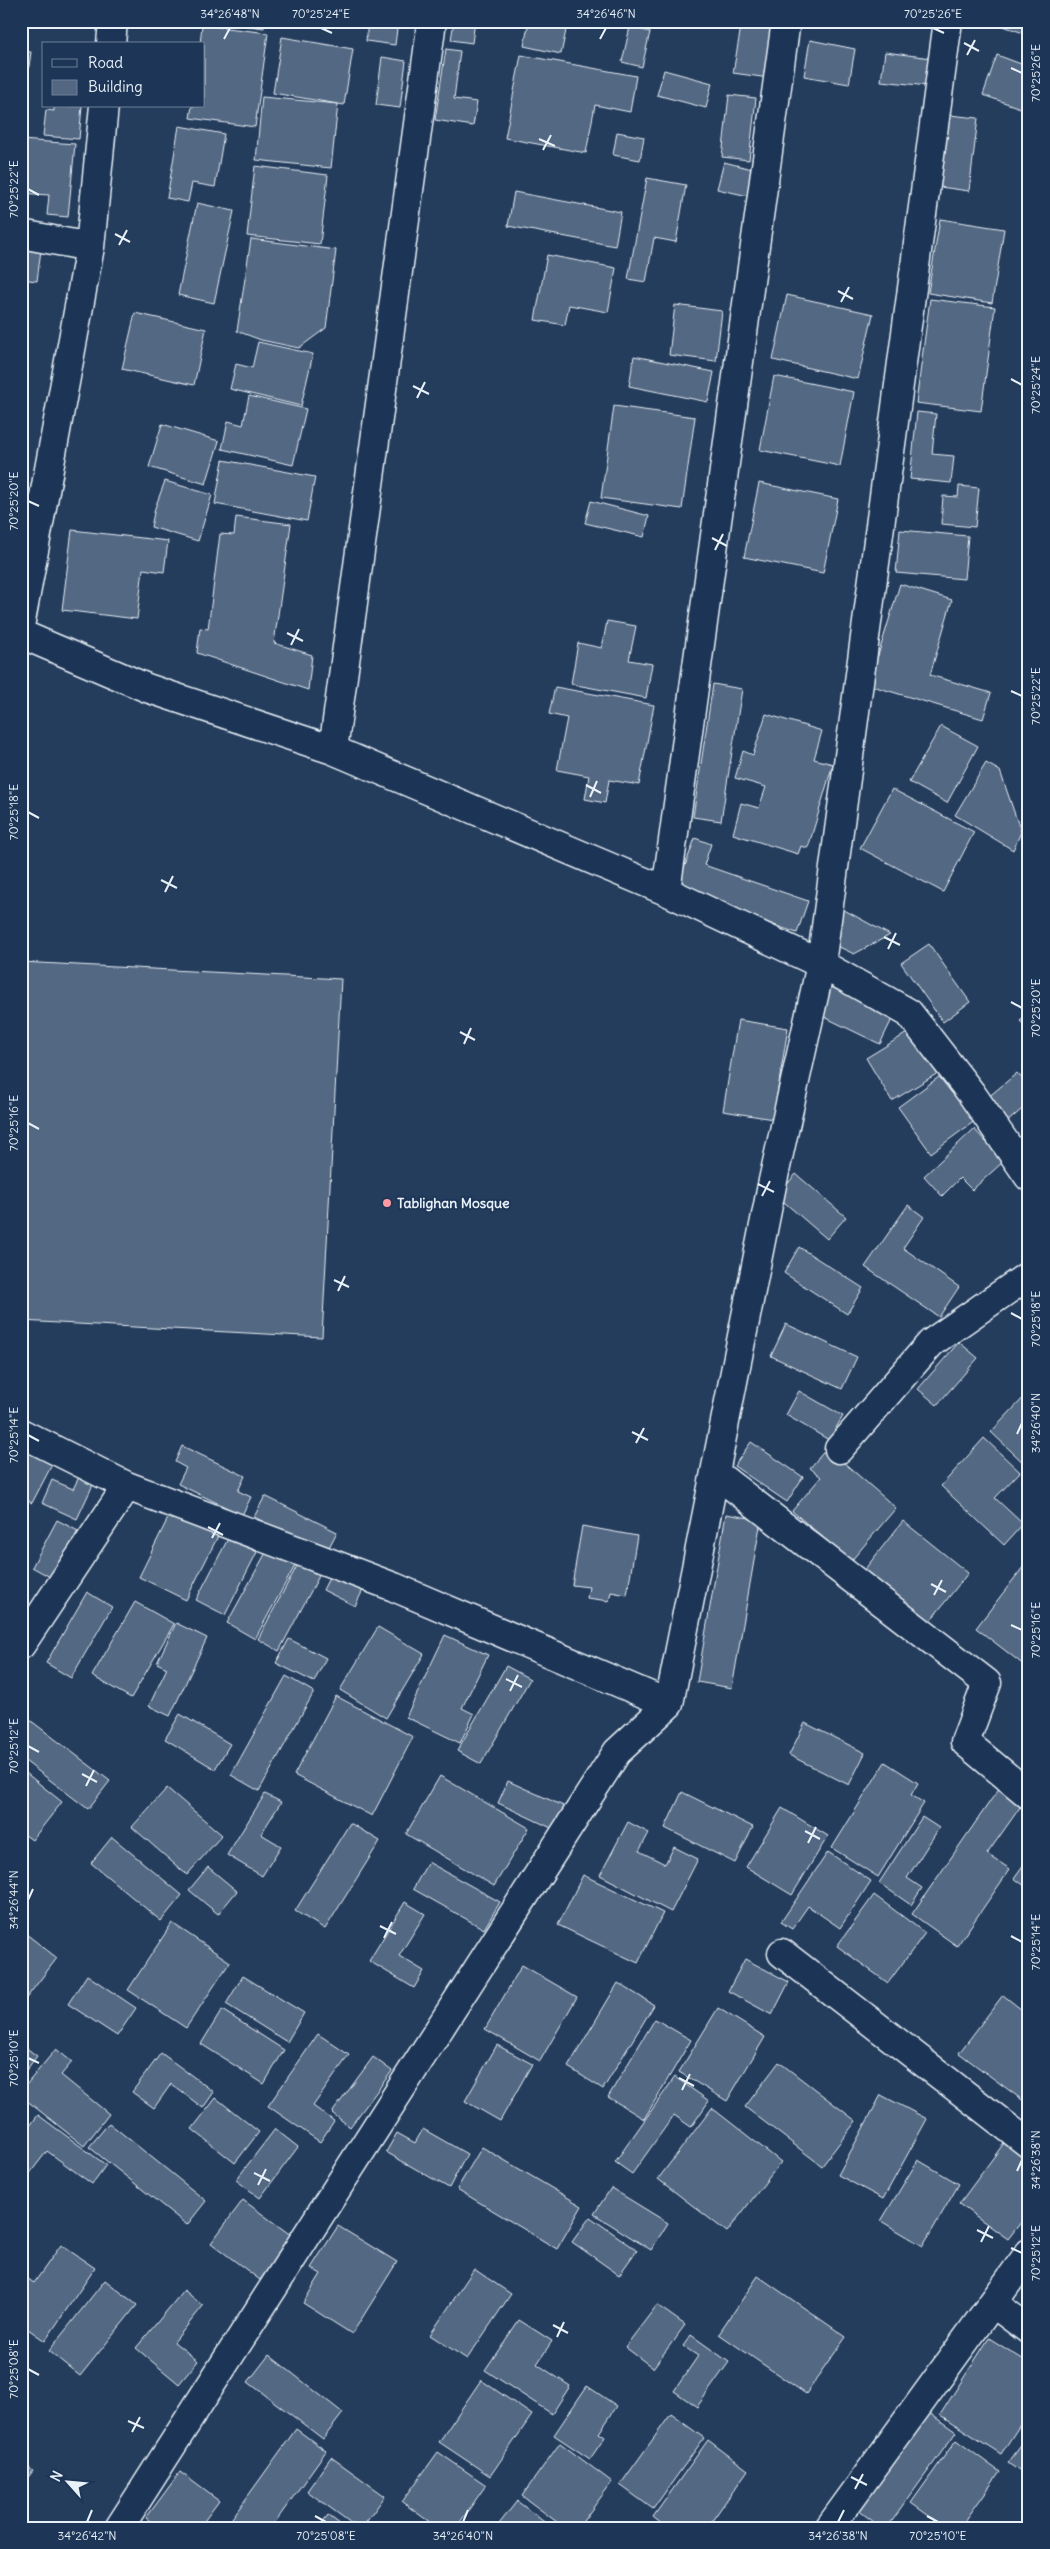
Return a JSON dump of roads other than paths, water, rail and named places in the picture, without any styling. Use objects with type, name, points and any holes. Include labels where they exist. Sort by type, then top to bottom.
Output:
[{"type":"street","points":[[111,42],[113,21]]},
{"type":"street","points":[[333,750],[432,21]]},
{"type":"street","points":[[666,891],[786,21]]},
{"type":"street","points":[[128,2525],[617,1752],[668,1704],[772,1185],[821,964],[948,21]]},
{"type":"street","points":[[21,621],[90,247],[104,108]]},
{"type":"street","points":[[21,234],[90,247]]},
{"type":"street","points":[[21,634],[147,688],[333,750],[666,891],[821,964],[909,1013],[971,1093],[1029,1176]]},
{"type":"street","points":[[839,1449],[931,1343],[1029,1275]]},
{"type":"street","points":[[21,1433],[127,1486],[394,1586],[668,1704]]},
{"type":"street","points":[[715,1473],[987,1683],[965,1742],[1029,1795]]},
{"type":"street","points":[[21,1645],[127,1486]]},
{"type":"street","points":[[782,1953],[1029,2144]]},
{"type":"street","points":[[829,2528],[1029,2253]]},
{"type":"street","points":[[993,2302],[1029,2330]]},
{"type":"place","name":"Tablighan Mosque","points":[[387,1203]]}]
